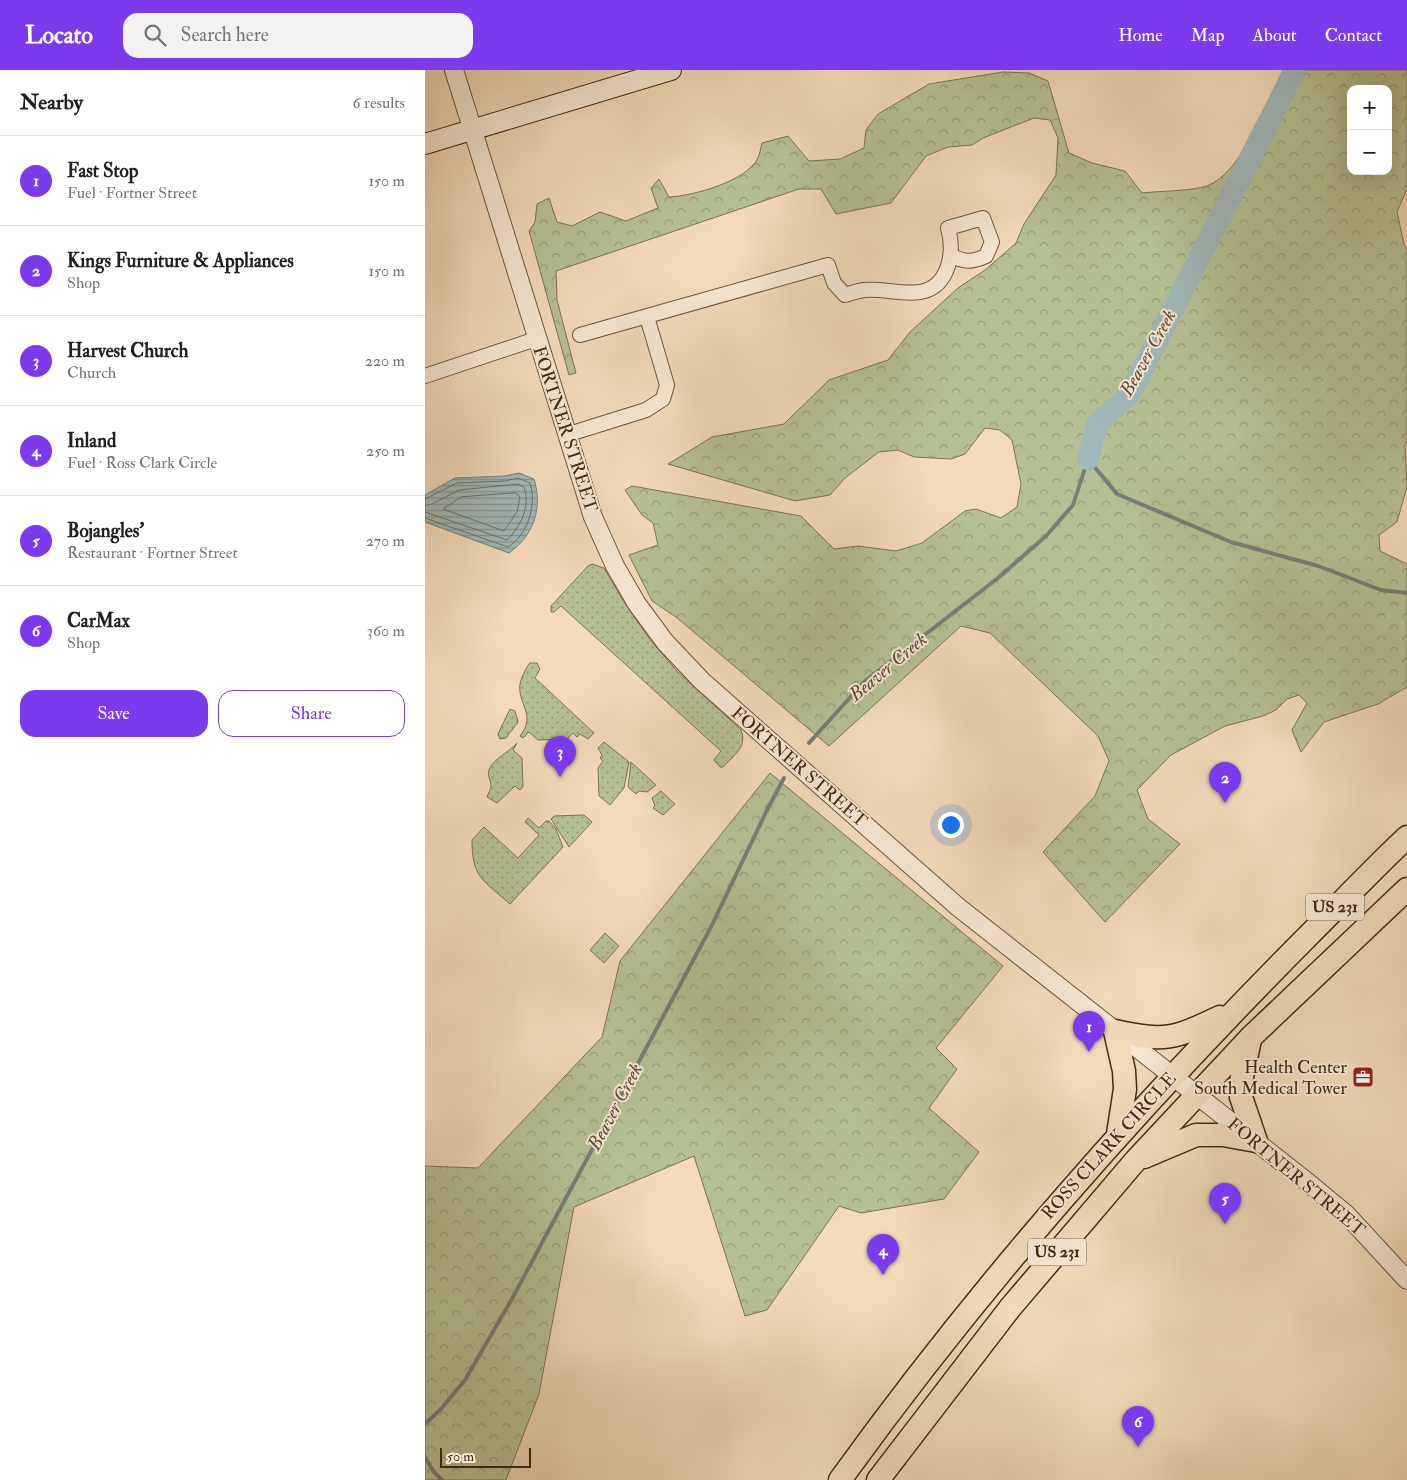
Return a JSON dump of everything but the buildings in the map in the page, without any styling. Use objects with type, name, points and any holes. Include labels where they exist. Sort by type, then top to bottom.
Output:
[{"type":"highway","name":"ROSS CLARK CIRCLE","points":[[839,1480],[914,1380],[1040,1224],[1118,1134],[1234,1010],[1361,880],[1407,837]]},
{"type":"highway","name":"ROSS CLARK CIRCLE","points":[[877,1480],[1010,1308],[1136,1160],[1251,1037],[1407,889]]},
{"type":"highway","points":[[1118,1134],[1125,1089],[1124,1072],[1115,1031],[1145,1038],[1175,1037],[1234,1010]]},
{"type":"highway","points":[[1136,1160],[1197,1135],[1223,1135],[1256,1141],[1241,1097],[1240,1086],[1251,1037]]},
{"type":"highway","points":[[914,1380],[939,1398]]},
{"type":"main road","points":[[425,144],[671,70]]},
{"type":"street","name":"FORTNER STREET","points":[[453,70],[593,517],[611,559],[650,622],[683,662],[728,705],[959,907],[1347,1215],[1407,1280]]},
{"type":"street","points":[[580,336],[828,265],[834,283],[845,295],[863,290],[906,294],[925,292],[944,278],[951,255]]},
{"type":"street","points":[[566,434],[646,410],[663,400],[667,385],[647,317]]},
{"type":"street","points":[[425,376],[536,339]]},
{"type":"green space","points":[[1283,70],[1407,70],[1407,189],[1397,212],[1404,244],[1407,249],[1407,441],[1405,445],[1407,487],[1397,522],[1379,535],[1380,551],[1407,564],[1407,687],[1378,704],[1324,722],[1301,752],[1292,730],[1307,703],[1299,695],[1287,699],[1276,710],[1263,716],[1225,726],[1171,755],[1137,790],[1148,819],[1180,844],[1105,922],[1043,852],[1095,796],[1109,761],[1098,736],[990,633],[961,626],[829,746],[676,617],[652,601],[629,555],[658,545],[653,523],[642,515],[625,490],[632,486],[801,516],[834,549],[858,546],[896,551],[922,543],[965,511],[976,509],[1001,518],[1017,507],[1021,484],[1012,440],[1000,430],[985,428],[965,454],[951,459],[914,457],[898,450],[879,452],[845,478],[830,495],[795,501],[668,464],[712,437],[784,424],[829,380],[888,360],[910,332],[958,288],[985,270],[1016,243],[1024,224],[1056,175],[1058,138],[1050,120],[1034,118],[983,138],[972,145],[948,147],[926,156],[891,203],[836,214],[821,189],[799,189],[556,271],[557,300],[576,373],[569,375],[529,231],[535,222],[537,204],[549,198],[557,222],[572,226],[600,212],[626,221],[658,208],[651,188],[659,179],[669,197],[691,194],[718,186],[743,174],[752,166],[758,158],[762,143],[788,136],[809,161],[840,159],[864,148],[866,130],[878,114],[929,84],[1003,72],[1029,73],[1048,81],[1069,153],[1092,163],[1125,171],[1142,193],[1201,188],[1220,179],[1242,152],[1261,118]]},
{"type":"green space","points":[[592,564],[604,568],[624,602],[651,641],[678,672],[741,730],[743,741],[741,746],[723,767],[720,767],[714,760],[721,751],[561,606],[554,612],[551,612],[551,606]]},
{"type":"green space","points":[[530,663],[537,663],[540,669],[535,678],[594,733],[588,739],[580,734],[577,737],[573,733],[567,739],[538,740],[529,732],[523,738],[520,736],[527,720],[520,693],[520,685]]},
{"type":"green space","points":[[510,709],[515,711],[518,722],[506,738],[500,739],[498,734]]},
{"type":"green space","points":[[604,742],[629,762],[624,788],[610,805],[599,796],[598,768],[603,761],[600,758],[602,755],[598,748]]},
{"type":"green space","points":[[517,743],[513,750],[522,758],[523,787],[520,790],[515,786],[497,803],[487,797],[491,786],[488,775],[489,770],[494,763]]},
{"type":"green space","points":[[631,762],[656,785],[647,792],[639,791],[636,794],[628,787]]},
{"type":"green space","points":[[770,773],[1003,966],[936,1048],[957,1069],[929,1108],[979,1152],[944,1199],[861,1213],[839,1206],[767,1310],[745,1316],[694,1156],[574,1207],[539,1394],[506,1480],[425,1480],[425,1166],[478,1168],[602,1037],[620,961]]},
{"type":"green space","points":[[661,791],[675,804],[663,815],[653,808],[655,806],[652,798]]},
{"type":"green space","points":[[584,815],[592,822],[569,847],[551,819],[554,816]]},
{"type":"green space","points":[[528,818],[539,828],[546,821],[549,821],[556,829],[563,847],[510,904],[486,883],[477,871],[474,863],[472,840],[484,827],[518,858],[539,835],[525,822]]},
{"type":"green space","points":[[605,933],[619,946],[604,963],[590,950]]},
{"type":"water","points":[[519,473],[534,479],[537,490],[537,510],[525,538],[509,553],[425,522],[425,495],[455,478],[505,476]]},
{"type":"waterway","name":"Beaver Creek","points":[[1088,459],[1097,425],[1130,394],[1295,70]]},
{"type":"waterway","points":[[1088,459],[1117,494],[1231,542],[1318,566],[1381,590],[1407,593]]},
{"type":"waterway","name":"Beaver Creek","points":[[809,743],[864,682],[998,578],[1046,536],[1073,505],[1088,459]]},
{"type":"waterway","name":"Beaver Creek","points":[[425,1424],[441,1409],[465,1380],[513,1297],[711,927],[784,778]]},
{"type":"waterway","points":[[425,1457],[434,1472],[442,1480]]},
{"type":"place","name":"Harvest Church","points":[[560,777]]},
{"type":"place","name":"Kings Furniture & Appliances","points":[[1225,803]]},
{"type":"place","name":"Fast Stop","points":[[1089,1052]]},
{"type":"place","name":"Health Center South Medical Tower","points":[[1363,1077]]},
{"type":"place","name":"Bojangles'","points":[[1225,1224]]},
{"type":"place","name":"Inland","points":[[883,1275]]},
{"type":"place","name":"CarMax","points":[[1138,1447]]}]
